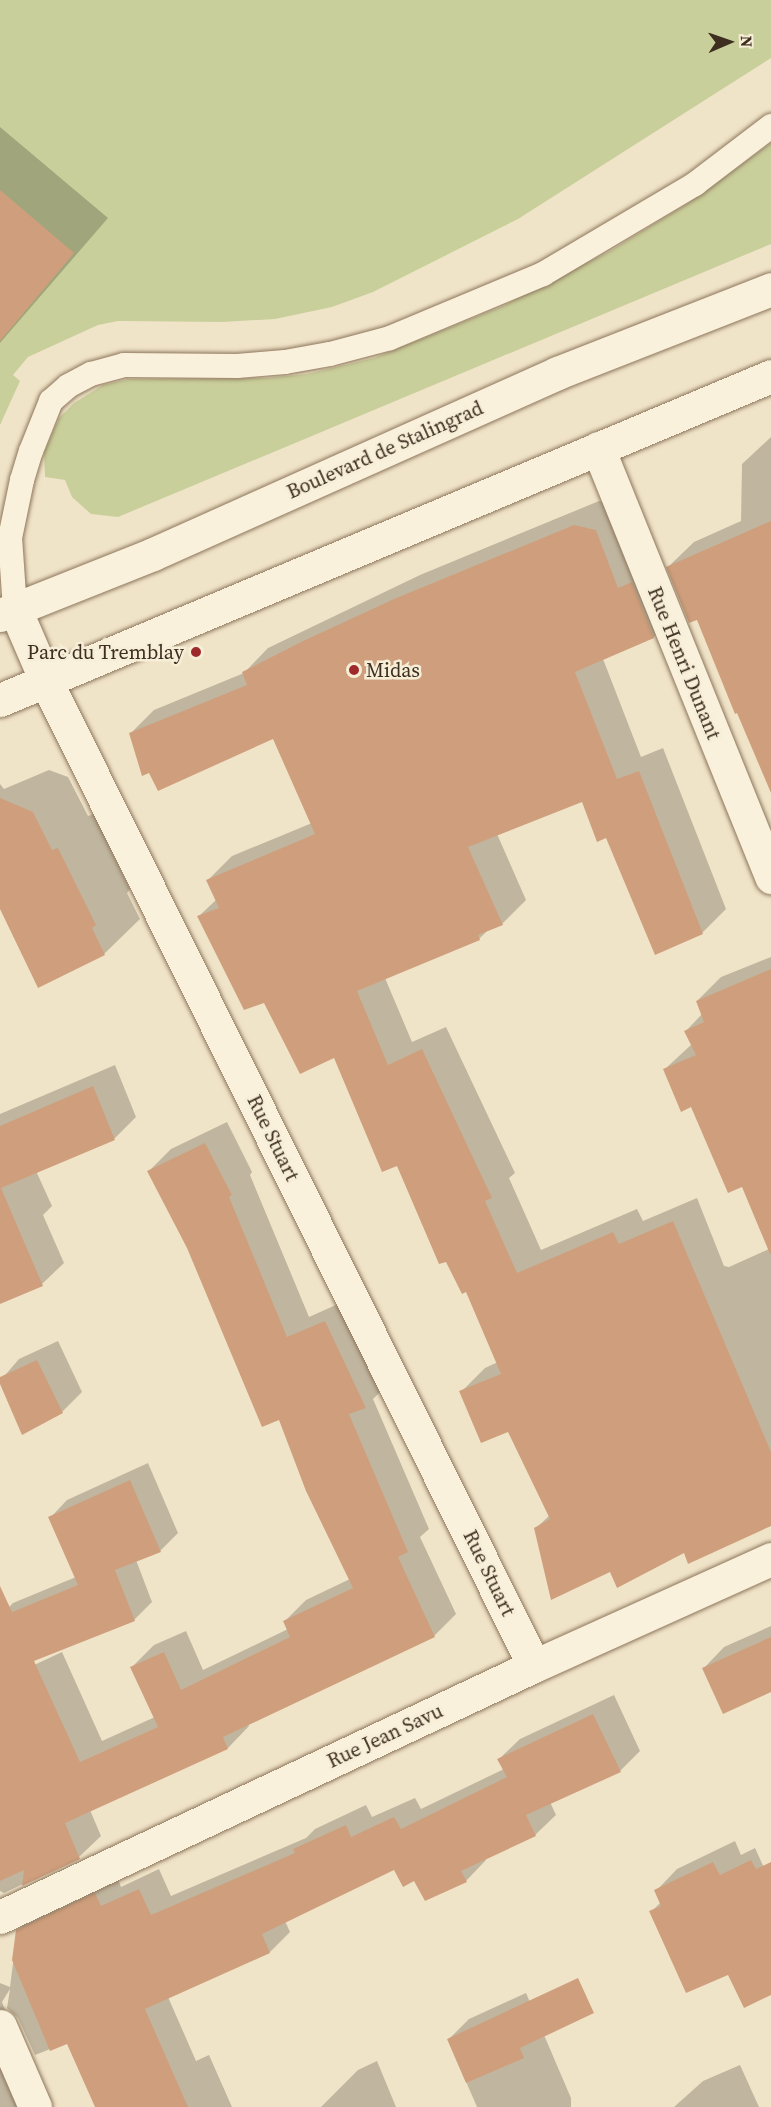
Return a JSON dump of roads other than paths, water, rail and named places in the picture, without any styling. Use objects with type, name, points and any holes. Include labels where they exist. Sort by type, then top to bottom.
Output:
[{"type":"street","name":"Boulevard de Stalingrad","points":[[7,612],[153,554],[557,373],[771,289]]},
{"type":"street","points":[[0,700],[771,376]]},
{"type":"street","name":"Rue Henri Dunant","points":[[598,448],[771,877]]},
{"type":"street","name":"Rue Stuart","points":[[7,612],[46,681],[534,1666]]},
{"type":"street","name":"Rue Jean Savu","points":[[0,1917],[534,1666],[771,1559]]},
{"type":"street","points":[[0,2026],[35,2107]]},
{"type":"lane","points":[[7,612],[10,538],[22,480],[51,401],[68,386],[91,374],[124,365],[237,366],[285,362],[330,354],[390,338],[553,268],[695,184],[771,126]]},
{"type":"place","name":"Parc du Tremblay","points":[[196,652]]},
{"type":"place","name":"Midas","points":[[354,670]]}]
